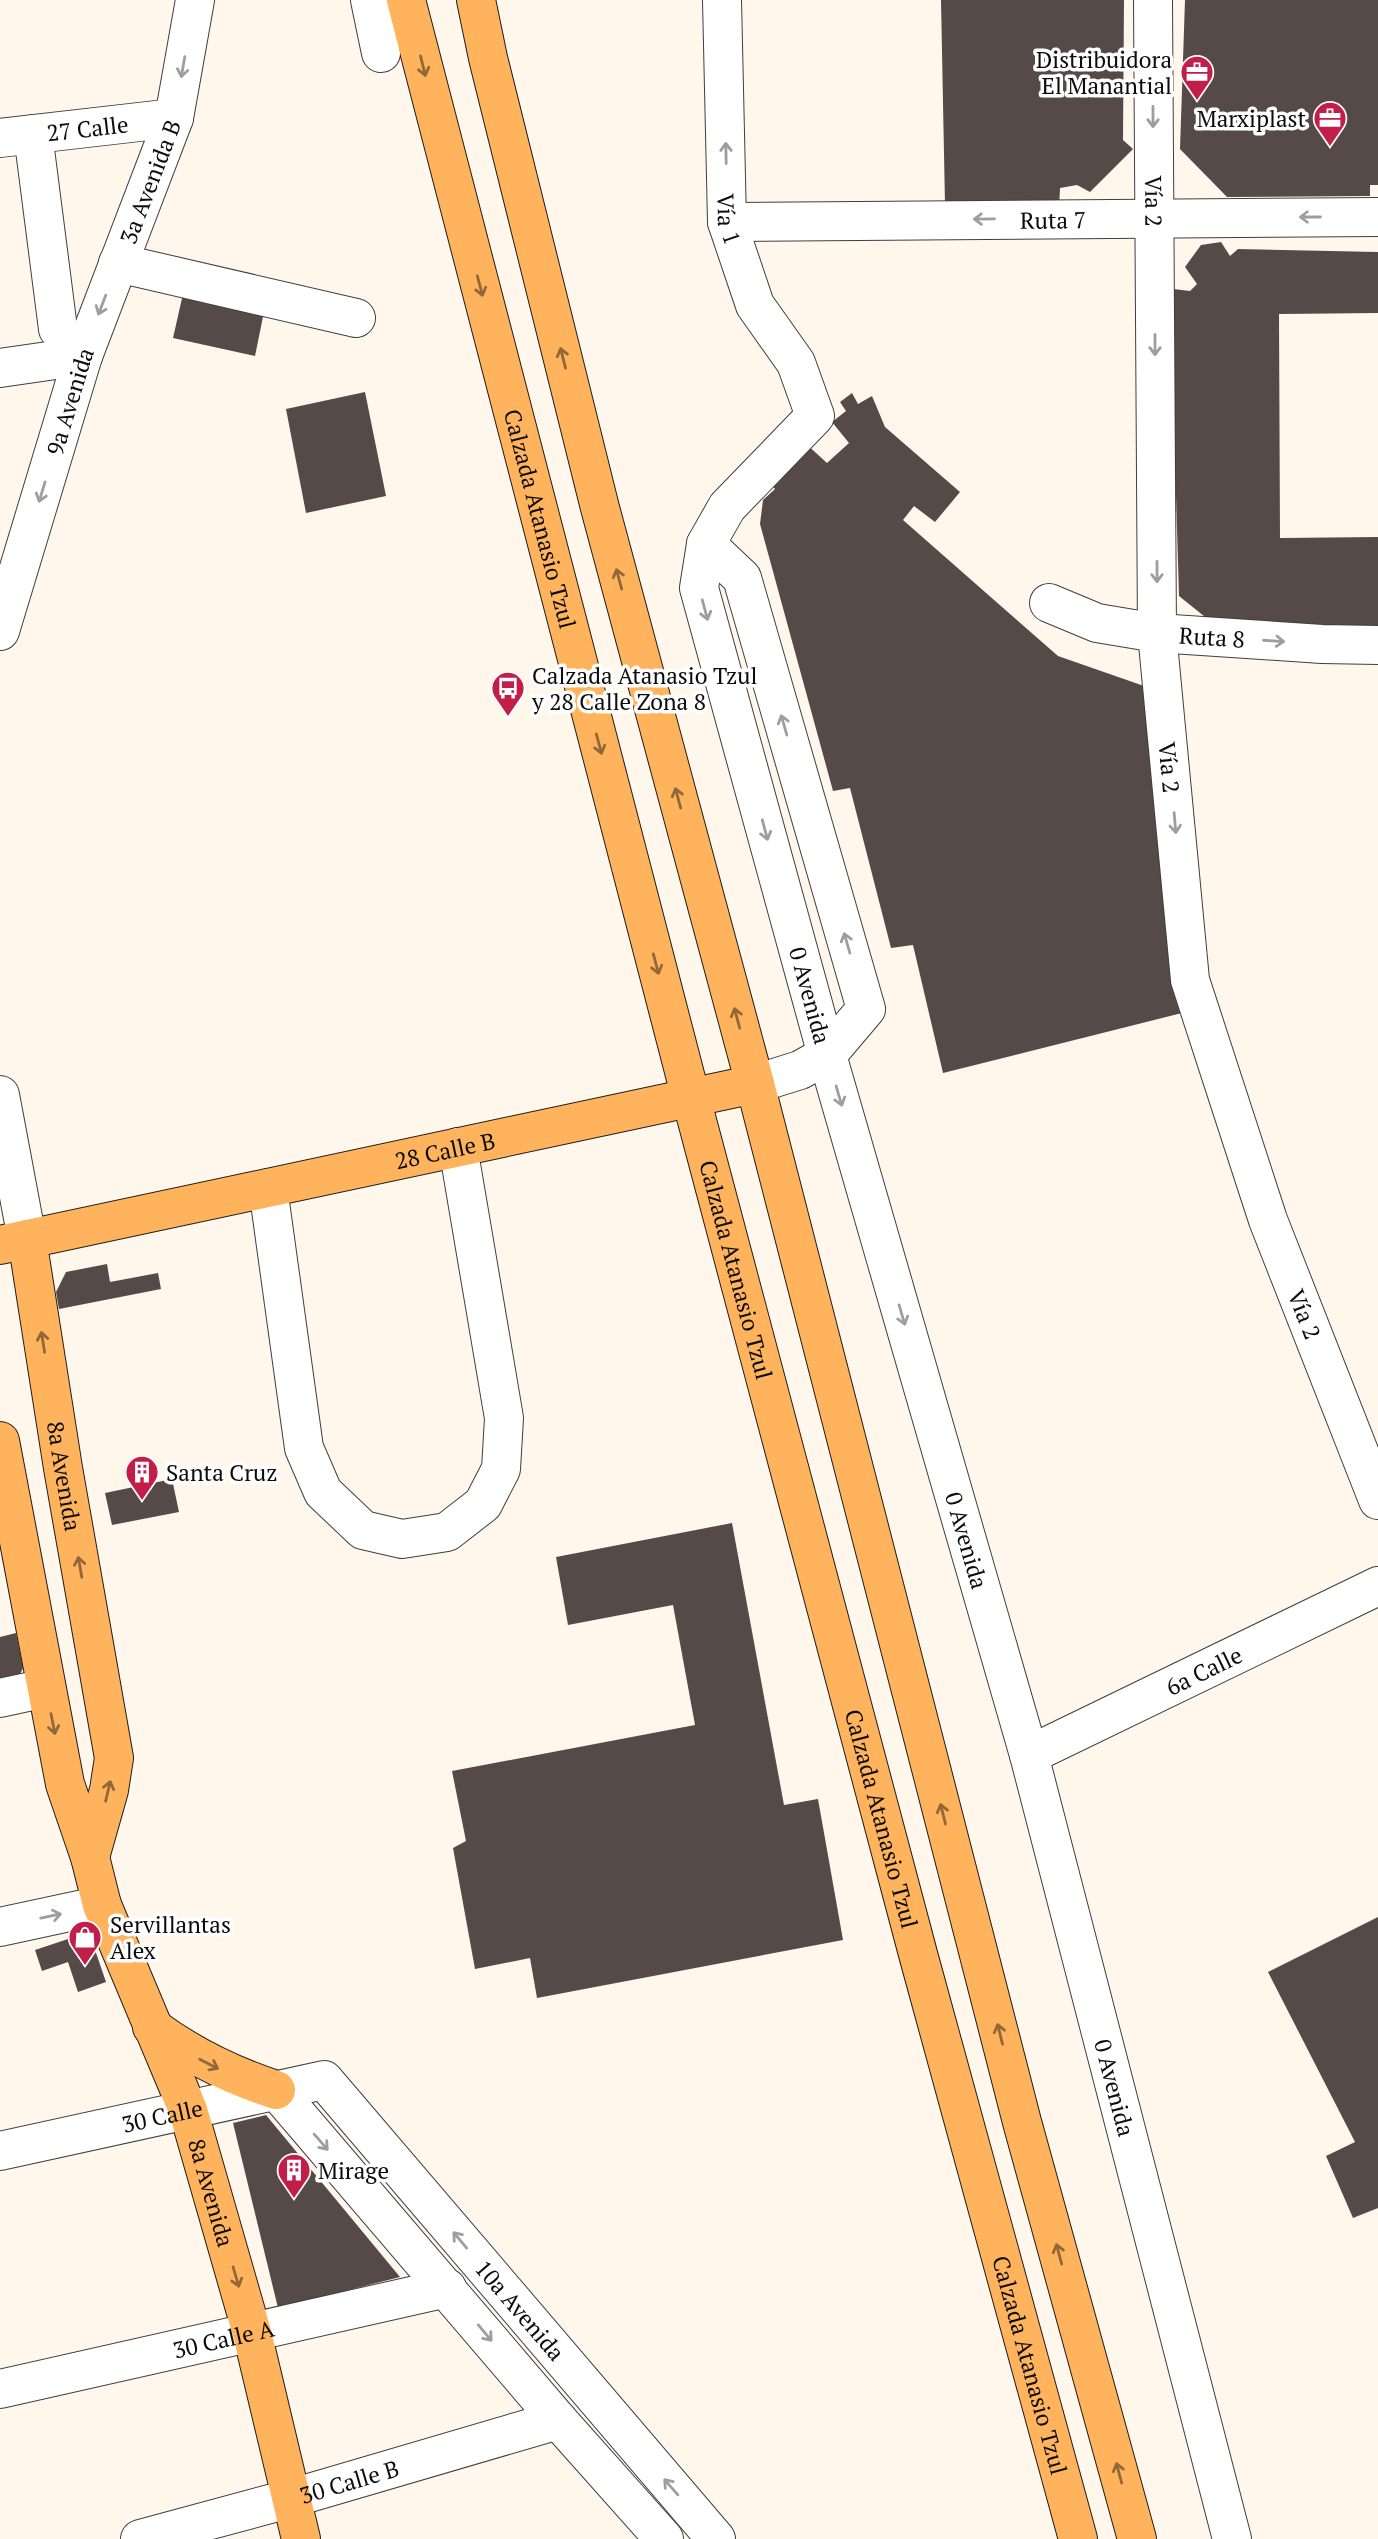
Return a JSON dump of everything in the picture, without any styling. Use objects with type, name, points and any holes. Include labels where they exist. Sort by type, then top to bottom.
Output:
[{"type":"main road","name":"Calzada Atanasio Tzul","points":[[406,0],[691,1098],[922,1968],[1078,2539]]},
{"type":"main road","points":[[476,0],[600,508],[755,1084],[1022,2122],[1138,2539]]},
{"type":"main road","name":"28 Calle B","points":[[13,1242],[755,1084]]},
{"type":"main road","name":"8a Avenida","points":[[13,1242],[61,1455],[114,1758],[109,1790],[90,1857]]},
{"type":"main road","name":"8a Avenida","points":[[2,1462],[65,1784],[90,1857],[102,1905],[188,2110],[252,2333],[302,2539]]},
{"type":"main road","points":[[152,2027],[211,2066],[276,2090]]},
{"type":"street","name":"3a Avenida B","points":[[83,356],[174,118],[195,0]]},
{"type":"street","points":[[370,0],[381,53]]},
{"type":"street","name":"Vía 1","points":[[722,0],[727,222],[755,305],[796,363],[815,416]]},
{"type":"street","name":"Vía 2","points":[[1153,0],[1157,634],[1190,980],[1268,1220],[1378,1500]]},
{"type":"street","name":"27 Calle","points":[[17,136],[174,118]]},
{"type":"street","name":"9a Avenida","points":[[0,631],[83,356],[58,329],[17,136]]},
{"type":"street","name":"Ruta 7","points":[[727,222],[1378,217]]},
{"type":"street","points":[[118,263],[356,318]]},
{"type":"street","points":[[0,368],[83,356]]},
{"type":"street","name":"0 Avenida","points":[[815,416],[727,507],[706,544],[699,588],[827,1055],[1029,1755],[1232,2539]]},
{"type":"street","name":"0 Avenida","points":[[706,544],[742,578],[866,1009]]},
{"type":"street","name":"Ruta 8","points":[[1049,603],[1097,623],[1157,634],[1378,645]]},
{"type":"street","name":"28 Calle B","points":[[755,1084],[800,1070],[827,1055],[866,1009]]},
{"type":"street","name":"8a Avenida","points":[[0,1095],[13,1242]]},
{"type":"street","points":[[268,1188],[304,1448],[323,1492],[363,1530],[402,1539],[447,1532],[483,1504],[500,1469],[503,1418],[458,1147]]},
{"type":"street","name":"6a Calle","points":[[1029,1755],[1378,1586]]},
{"type":"street","points":[[0,1698],[46,1688]]},
{"type":"street","points":[[0,1927],[102,1905]]},
{"type":"street","name":"30 Calle","points":[[0,2151],[324,2080]]},
{"type":"street","name":"10a Avenida","points":[[324,2080],[716,2539]]},
{"type":"street","name":"10a Avenida","points":[[276,2090],[558,2420],[664,2539]]},
{"type":"street","name":"30 Calle A","points":[[0,2389],[447,2288]]},
{"type":"street","name":"30 Calle B","points":[[140,2539],[292,2498],[558,2420]]},
{"type":"building","points":[[941,0],[1124,0],[1123,140],[1133,149],[1090,192],[1077,185],[1060,188],[1059,211],[945,205]]},
{"type":"building","points":[[1185,0],[1378,0],[1378,185],[1370,185],[1370,196],[1227,197],[1180,149]]},
{"type":"building","points":[[1221,242],[1230,256],[1238,249],[1378,252],[1378,313],[1279,314],[1280,538],[1378,537],[1378,627],[1220,629],[1179,596],[1171,326],[1165,288],[1190,291],[1197,284],[1185,267],[1201,245]]},
{"type":"building","points":[[185,285],[266,302],[255,356],[173,338]]},
{"type":"building","points":[[365,392],[386,496],[306,513],[286,409]]},
{"type":"building","points":[[852,393],[858,404],[872,396],[885,427],[960,492],[935,522],[914,506],[903,520],[1058,656],[1144,686],[1182,1013],[943,1073],[913,945],[891,948],[850,788],[833,791],[760,524],[763,500],[775,489],[764,476],[804,442],[827,463],[849,443],[832,422],[846,411],[840,402]]},
{"type":"building","points":[[107,1264],[110,1282],[158,1273],[161,1289],[59,1309],[56,1292],[66,1272]]},
{"type":"building","name":"Santa Cruz","points":[[172,1479],[179,1512],[112,1525],[105,1493]]},
{"type":"building","points":[[732,1523],[784,1805],[818,1799],[843,1940],[537,1998],[530,1958],[475,1969],[453,1848],[466,1841],[452,1771],[695,1725],[673,1605],[568,1625],[556,1557]]},
{"type":"building","points":[[16,1633],[23,1668],[13,1689],[0,1692],[0,1637]]},
{"type":"building","points":[[1378,1917],[1378,2208],[1353,2218],[1326,2156],[1355,2142],[1268,1972]]},
{"type":"building","name":"Servillantas Alex","points":[[77,1936],[93,1944],[106,1982],[78,1992],[68,1962],[42,1971],[35,1950]]},
{"type":"building","name":"Mirage","points":[[266,2115],[400,2277],[278,2308],[233,2123]]},
{"type":"place","name":"Distribuidora El Manantial","points":[[1197,102]]},
{"type":"place","name":"Marxiplast","points":[[1330,148]]},
{"type":"place","name":"Calzada Atanasio Tzul y 28 Calle Zona 8","points":[[508,718]]},
{"type":"place","name":"Santa Cruz","points":[[142,1502]]},
{"type":"place","name":"Servillantas Alex","points":[[85,1967]]},
{"type":"place","name":"Mirage","points":[[294,2200]]}]
